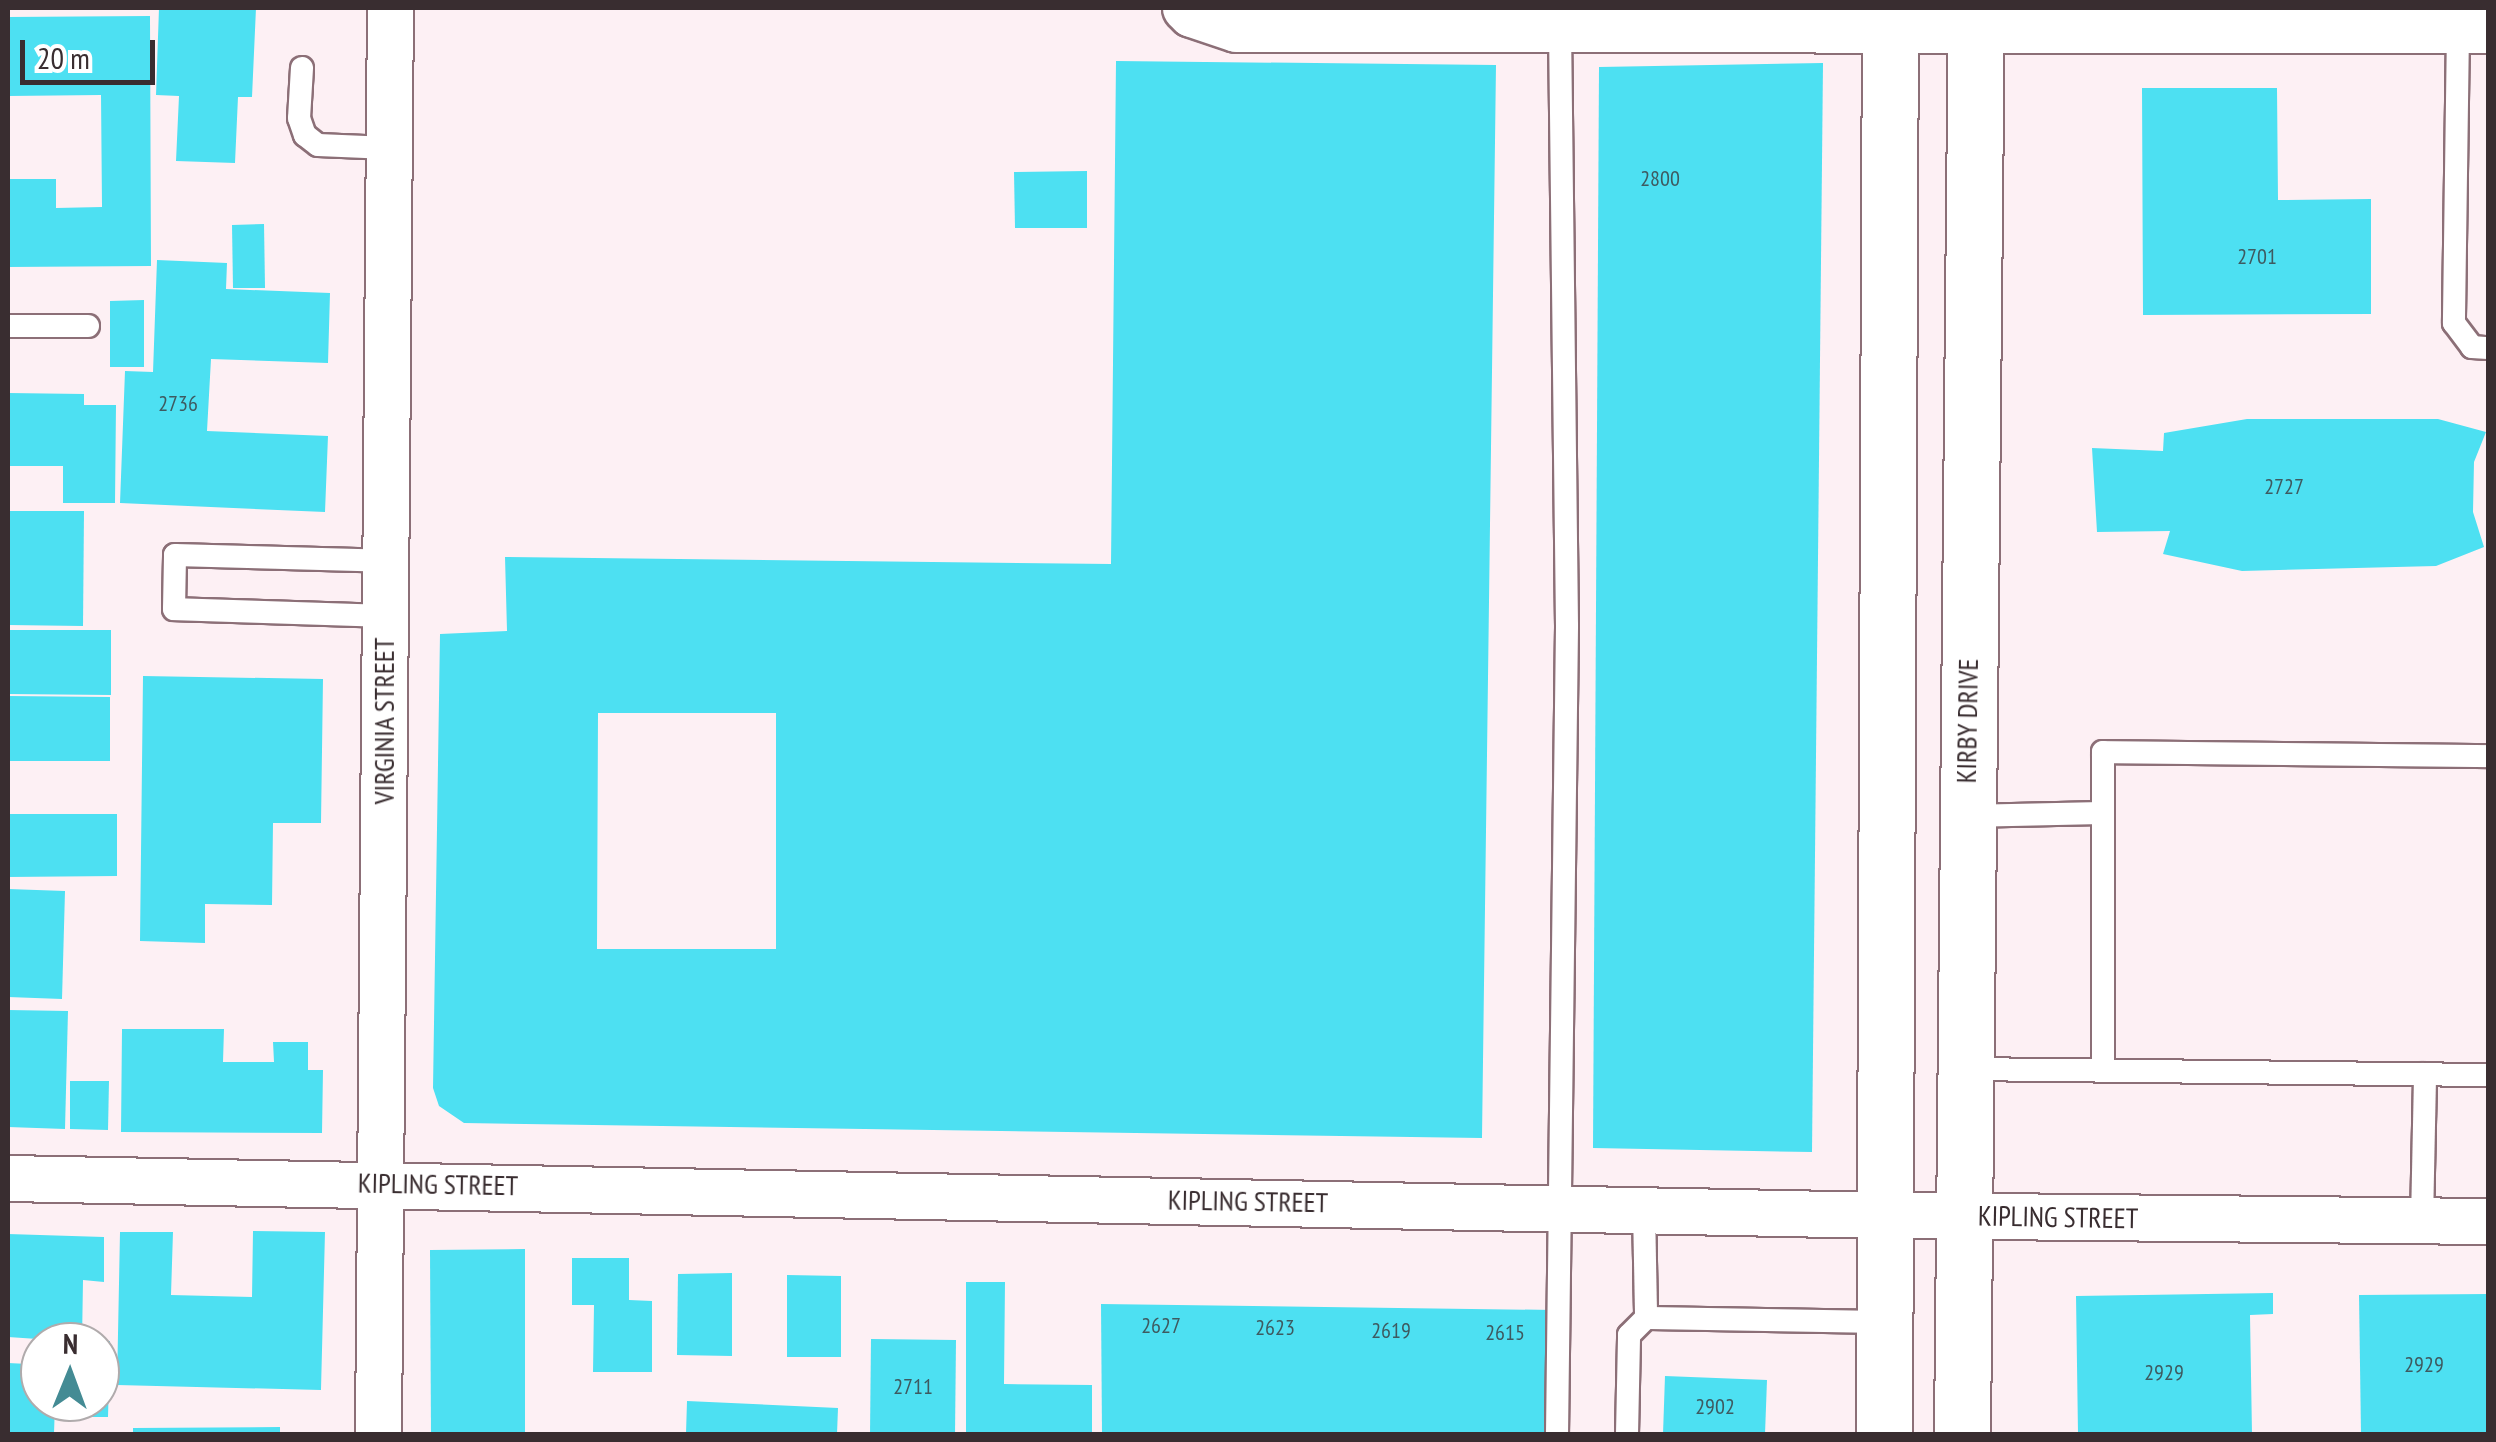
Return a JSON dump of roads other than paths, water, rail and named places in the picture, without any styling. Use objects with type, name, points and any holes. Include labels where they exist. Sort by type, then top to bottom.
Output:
[{"type":"main road","points":[[1884,1434],[1890,18]]},
{"type":"main road","name":"KIRBY DRIVE","points":[[1962,1434],[1975,18]]},
{"type":"street","name":"VIRGINIA STREET","points":[[378,1434],[390,8]]},
{"type":"street","points":[[1188,11],[1236,29],[1560,30],[1975,18],[2473,30]]},
{"type":"street","name":"KIPLING STREET","points":[[8,1178],[1886,1215],[2488,1221]]},
{"type":"lane","points":[[1557,1434],[1566,646],[1560,30]]},
{"type":"lane","points":[[2473,30],[2454,323],[2472,347],[2488,348]]},
{"type":"lane","points":[[302,68],[300,118],[305,135],[318,145],[389,148]]},
{"type":"lane","points":[[8,326],[88,326]]},
{"type":"lane","points":[[384,616],[174,609],[174,556],[386,561]]},
{"type":"lane","points":[[2102,1071],[2103,752],[2488,756]]},
{"type":"lane","points":[[1966,816],[2102,813]]},
{"type":"lane","points":[[1964,1069],[2488,1076]]},
{"type":"lane","points":[[2422,1221],[2426,1074]]},
{"type":"lane","points":[[1644,1209],[1646,1318]]},
{"type":"lane","points":[[1627,1434],[1629,1335],[1646,1318],[1885,1322]]}]
